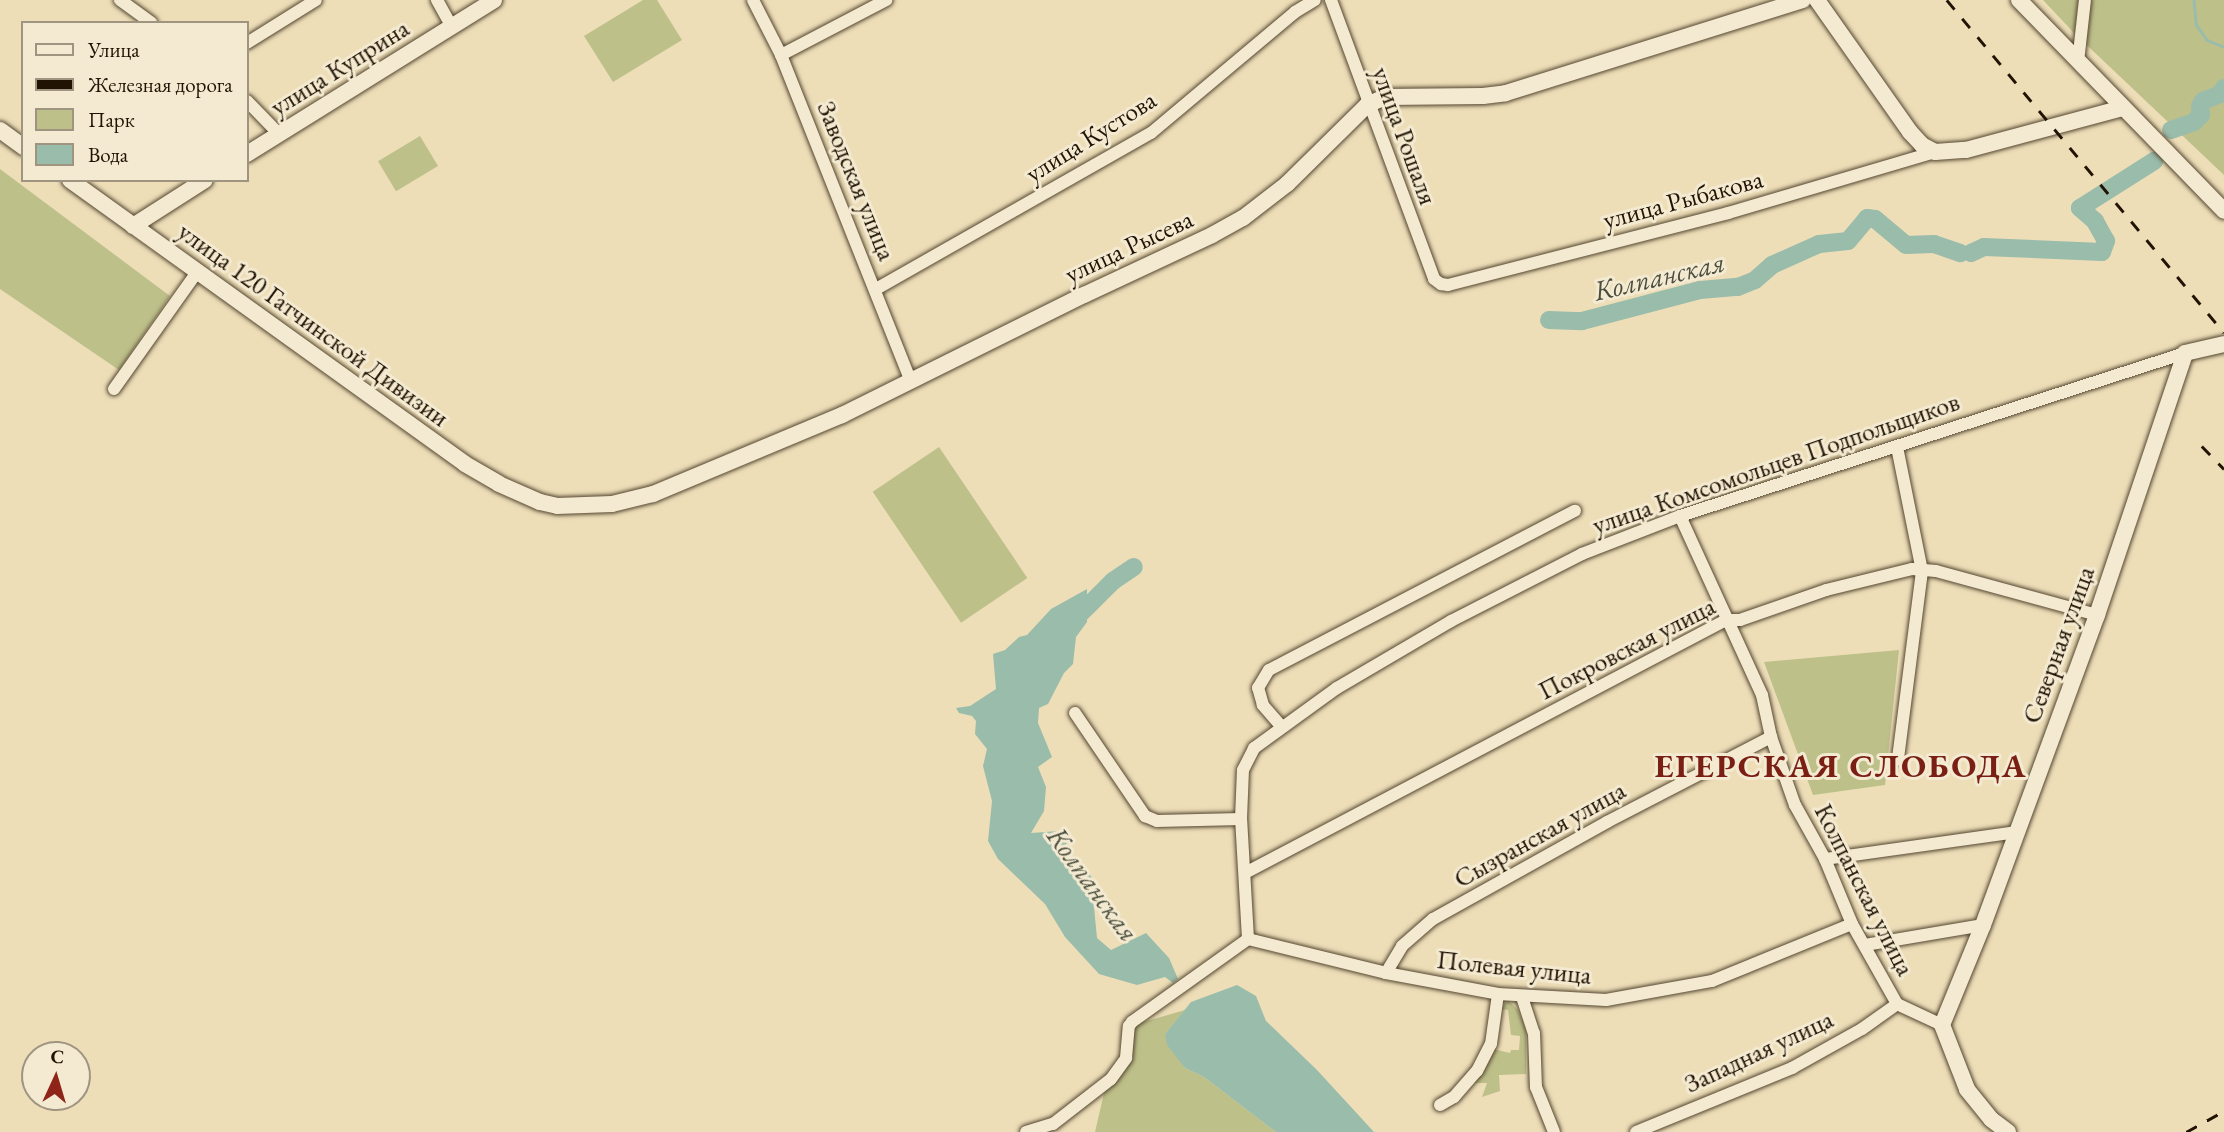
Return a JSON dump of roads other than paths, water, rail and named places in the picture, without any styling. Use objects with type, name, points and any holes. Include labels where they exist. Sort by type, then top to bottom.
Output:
[{"type":"main road","name":"улица Куприна","points":[[248,153],[494,0]]},
{"type":"main road","points":[[1367,105],[1385,97],[1483,96],[1506,93],[1803,0]]},
{"type":"main road","points":[[1816,0],[1925,152],[1966,150],[2123,108]]},
{"type":"main road","points":[[2019,0],[2224,211]]},
{"type":"main road","name":"улица Рысева","points":[[465,464],[499,484],[540,502],[569,506],[612,504],[653,495],[706,474],[911,381],[1243,218],[1287,184],[1367,105]]},
{"type":"main road","points":[[0,130],[21,146]]},
{"type":"main road","name":"улица 120 Гатчинской Дивизии","points":[[73,182],[465,464]]},
{"type":"main road","points":[[133,225],[202,182]]},
{"type":"main road","points":[[2185,353],[2224,344]]},
{"type":"main road","name":"Северная улица","points":[[1942,1025],[1983,925],[2097,615],[2185,353]]},
{"type":"main road","points":[[1942,1025],[1966,1089],[1991,1119],[2007,1132]]},
{"type":"street","points":[[120,0],[149,21]]},
{"type":"street","points":[[437,0],[452,27]]},
{"type":"street","name":"Заводская улица","points":[[753,0],[781,55],[911,381]]},
{"type":"street","points":[[781,55],[886,0]]},
{"type":"street","name":"улица Кустова","points":[[876,289],[1151,133],[1295,12],[1315,0]]},
{"type":"street","name":"улица Рошаля","points":[[1331,0],[1367,105],[1434,279],[1441,284]]},
{"type":"street","points":[[2078,62],[2085,0]]},
{"type":"street","points":[[248,42],[314,1]]},
{"type":"street","points":[[248,102],[279,134]]},
{"type":"street","name":"улица Рыбакова","points":[[1441,284],[1448,285],[1728,213],[1925,152]]},
{"type":"street","points":[[114,389],[198,271]]},
{"type":"street","name":"улица Комсомольцев Подпольщиков","points":[[1248,939],[1241,819],[1243,770],[1254,748],[1337,688],[1451,621],[1582,554],[1680,516],[2185,353]]},
{"type":"street","points":[[1896,447],[1922,571],[1898,759]]},
{"type":"street","points":[[1281,726],[1264,705],[1258,688],[1269,670],[1575,511]]},
{"type":"street","name":"Колпанская улица","points":[[1680,516],[1762,695],[1771,737],[1795,805],[1825,859],[1852,924],[1897,1004],[1942,1025]]},
{"type":"street","name":"Покровская улица","points":[[1245,873],[1726,620],[1740,620],[1838,587],[1912,569],[1936,571],[2097,615]]},
{"type":"street","points":[[1075,713],[1145,816],[1157,821],[1241,819]]},
{"type":"street","name":"Сызранская улица","points":[[1386,974],[1402,946],[1433,919],[1607,822],[1771,737]]},
{"type":"street","points":[[1825,859],[2018,831]]},
{"type":"street","name":"Полевая улица","points":[[1248,939],[1386,974],[1498,994],[1606,1000],[1712,981],[1852,924]]},
{"type":"street","points":[[1865,945],[1983,925]]},
{"type":"street","points":[[1026,1132],[1054,1124],[1111,1079],[1126,1058],[1129,1026],[1132,1022],[1248,939]]},
{"type":"street","points":[[1440,1105],[1454,1097],[1477,1071],[1491,1044],[1498,994]]},
{"type":"street","points":[[1522,997],[1534,1033],[1536,1087],[1554,1132]]},
{"type":"street","name":"Западная улица","points":[[1636,1132],[1792,1068],[1862,1029],[1897,1004]]},
{"type":"water","points":[[1087,589],[1087,622],[1076,637],[1073,664],[1064,673],[1048,704],[1039,708],[1038,723],[1052,757],[1038,767],[1046,787],[1044,811],[1031,833],[1059,831],[1067,843],[1061,850],[1065,866],[1076,865],[1091,876],[1097,938],[1111,950],[1146,933],[1169,958],[1178,979],[1173,983],[1165,977],[1137,985],[1099,974],[1065,937],[1045,904],[998,859],[988,841],[992,801],[983,766],[987,749],[975,734],[976,721],[972,716],[959,713],[956,708],[970,706],[996,689],[993,654],[1005,650],[1019,637],[1027,635],[1051,609]]},
{"type":"water","points":[[1237,985],[1256,996],[1266,1021],[1317,1070],[1374,1132],[1276,1132],[1204,1077],[1185,1068],[1167,1045],[1165,1034],[1191,1002]]},
{"type":"waterway","points":[[2194,0],[2196,24],[2207,40],[2224,47]]},
{"type":"waterway","name":"Колпанская","points":[[2171,130],[2194,122],[2201,115],[2200,106],[2203,101],[2220,94],[2224,88]]},
{"type":"waterway","points":[[2186,125],[2201,125],[2201,115]]},
{"type":"waterway","name":"Колпанская","points":[[1971,253],[1984,247],[2102,252],[2106,241],[2095,221],[2080,208],[2154,161]]},
{"type":"waterway","name":"Колпанская","points":[[1549,320],[1582,321],[1700,290],[1738,287],[1755,280],[1772,265],[1819,244],[1848,241],[1867,218],[1875,219],[1906,245],[1934,244],[1960,253]]},
{"type":"waterway","name":"Колпанская","points":[[1070,624],[1113,581],[1134,567]]},
{"type":"railway","points":[[1947,0],[2224,333]]},
{"type":"railway","points":[[2202,446],[2224,469]]},
{"type":"railway","points":[[2186,1132],[2224,1111]]},
{"type":"district","name":"ЕГЕРСКАЯ СЛОБОДА","points":[[1841,766]]}]
